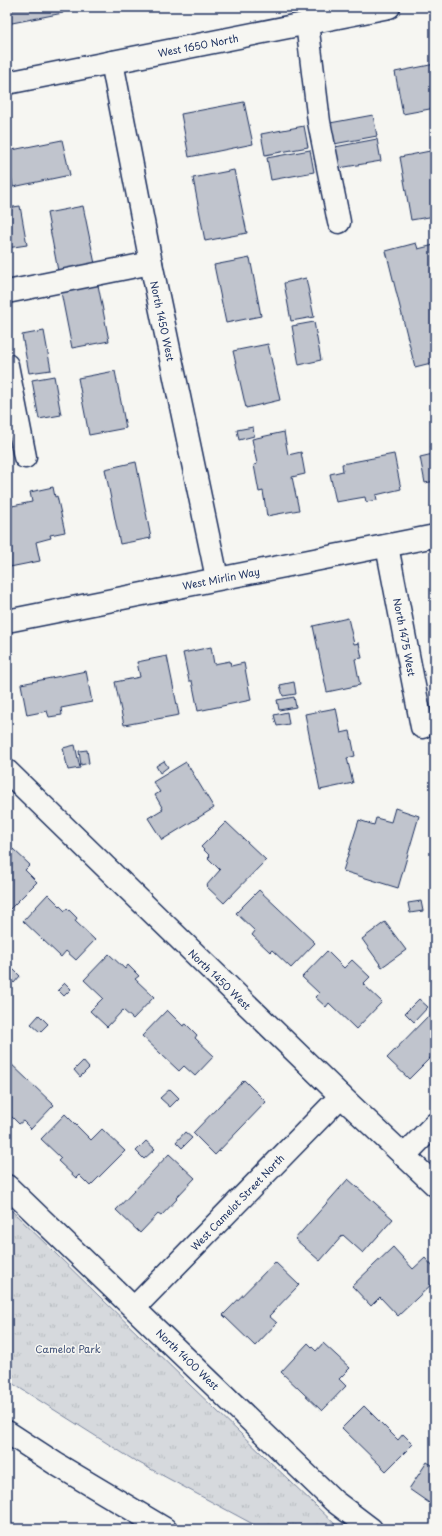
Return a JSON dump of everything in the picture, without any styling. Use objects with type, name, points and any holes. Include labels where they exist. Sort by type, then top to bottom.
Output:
[{"type":"main road","name":"West 1650 North","points":[[7,83],[389,7]]},
{"type":"main road","points":[[307,23],[319,122],[339,222]]},
{"type":"main road","name":"North 1450 West","points":[[112,62],[151,263],[217,578]]},
{"type":"main road","points":[[7,292],[151,263]]},
{"type":"main road","points":[[7,365],[25,456]]},
{"type":"main road","name":"West Mirlin Way","points":[[7,621],[217,578],[435,536]]},
{"type":"main road","name":"North 1475 West","points":[[387,546],[422,728]]},
{"type":"main road","name":"North 1450 West","points":[[7,771],[340,1096],[435,1185]]},
{"type":"main road","name":"West Camelot Street North","points":[[134,1308],[340,1096]]},
{"type":"main road","points":[[404,1156],[435,1124]]},
{"type":"main road","name":"North 1400 West","points":[[7,1186],[334,1501],[371,1529]]},
{"type":"main road","points":[[7,1432],[56,1464],[165,1529]]},
{"type":"green space","name":"Camelot Park","points":[[7,1206],[340,1529],[262,1529],[132,1459],[7,1380]]},
{"type":"building","points":[[7,7],[62,7],[63,13],[7,24]]},
{"type":"building","points":[[435,64],[435,108],[403,114],[395,72]]},
{"type":"building","points":[[244,102],[253,144],[189,157],[181,114]]},
{"type":"building","points":[[373,115],[377,136],[334,144],[330,123]]},
{"type":"building","points":[[304,126],[308,147],[265,155],[261,134]]},
{"type":"building","points":[[377,139],[381,161],[339,168],[335,147]]},
{"type":"building","points":[[62,140],[70,175],[13,187],[7,151]]},
{"type":"building","points":[[310,150],[314,172],[271,180],[267,158]]},
{"type":"building","points":[[435,150],[435,216],[411,220],[400,157]]},
{"type":"building","points":[[234,170],[247,233],[205,241],[193,178]]},
{"type":"building","points":[[20,206],[27,245],[7,248],[7,208]]},
{"type":"building","points":[[83,206],[95,264],[58,271],[47,213]]},
{"type":"building","points":[[416,243],[418,249],[434,245],[435,250],[435,362],[415,367],[386,251]]},
{"type":"building","points":[[250,258],[261,316],[226,323],[214,265]]},
{"type":"building","points":[[306,278],[314,317],[291,321],[284,283]]},
{"type":"building","points":[[98,285],[109,341],[72,348],[61,292]]},
{"type":"building","points":[[314,322],[321,360],[299,365],[292,326]]},
{"type":"building","points":[[44,331],[51,370],[29,373],[22,335]]},
{"type":"building","points":[[268,344],[280,400],[246,408],[233,351]]},
{"type":"building","points":[[115,371],[126,428],[89,435],[78,378]]},
{"type":"building","points":[[54,376],[61,415],[39,419],[32,380]]},
{"type":"building","points":[[253,427],[254,436],[239,440],[237,430]]},
{"type":"building","points":[[284,432],[288,455],[301,452],[305,474],[292,477],[299,510],[267,516],[263,491],[259,492],[254,465],[257,464],[252,439]]},
{"type":"building","points":[[431,446],[435,446],[435,481],[425,483],[420,457],[433,454]]},
{"type":"building","points":[[394,454],[401,489],[376,495],[377,500],[366,502],[365,497],[336,502],[330,474],[343,471],[342,464]]},
{"type":"building","points":[[136,462],[151,538],[120,544],[105,469]]},
{"type":"building","points":[[53,487],[55,497],[57,496],[65,532],[50,535],[51,538],[36,542],[40,561],[10,567],[7,550],[7,507],[32,502],[30,492]]},
{"type":"building","points":[[348,618],[354,644],[359,643],[362,658],[355,659],[360,685],[327,692],[313,626]]},
{"type":"building","points":[[211,647],[214,664],[230,661],[231,666],[244,663],[251,700],[198,711],[192,681],[189,681],[183,653]]},
{"type":"building","points":[[167,656],[179,715],[124,725],[115,682],[140,677],[137,662]]},
{"type":"building","points":[[86,671],[92,702],[61,708],[62,715],[49,717],[47,711],[27,715],[21,684]]},
{"type":"building","points":[[294,682],[296,694],[283,696],[280,685]]},
{"type":"building","points":[[294,697],[296,707],[279,710],[277,700]]},
{"type":"building","points":[[336,708],[341,733],[350,731],[355,756],[347,758],[353,783],[320,790],[305,714]]},
{"type":"building","points":[[287,712],[289,724],[277,726],[274,715]]},
{"type":"building","points":[[75,745],[80,768],[68,770],[63,748]]},
{"type":"building","points":[[87,750],[89,763],[81,765],[79,751]]},
{"type":"building","points":[[164,761],[168,767],[160,773],[156,766]]},
{"type":"building","points":[[186,762],[214,808],[162,840],[148,818],[163,809],[155,795],[160,792],[153,782]]},
{"type":"building","points":[[395,808],[419,816],[398,888],[343,871],[359,820],[374,825],[376,818],[391,822]]},
{"type":"building","points":[[226,822],[266,860],[224,903],[206,886],[220,870],[208,858],[210,856],[201,847]]},
{"type":"building","points":[[13,849],[30,865],[25,870],[37,882],[10,909],[7,906],[7,853],[8,854]]},
{"type":"building","points":[[259,890],[315,943],[291,968],[272,950],[270,952],[252,935],[255,931],[236,913]]},
{"type":"building","points":[[48,894],[65,911],[67,908],[77,918],[75,921],[95,940],[76,960],[66,951],[61,957],[23,921]]},
{"type":"building","points":[[421,901],[423,911],[410,913],[408,903]]},
{"type":"building","points":[[385,922],[406,950],[382,967],[362,939]]},
{"type":"building","points":[[327,951],[344,968],[352,960],[370,977],[363,984],[382,1002],[356,1029],[329,1003],[326,1007],[315,997],[319,993],[302,977]]},
{"type":"building","points":[[109,954],[125,969],[128,965],[139,976],[135,979],[154,997],[133,1019],[123,1010],[107,1027],[90,1011],[103,998],[84,980]]},
{"type":"building","points":[[9,965],[20,976],[14,983],[7,976],[7,967]]},
{"type":"building","points":[[65,983],[71,989],[64,996],[58,990]]},
{"type":"building","points":[[419,999],[428,1007],[414,1022],[405,1013]]},
{"type":"building","points":[[167,1010],[183,1026],[186,1024],[197,1035],[195,1038],[214,1056],[195,1076],[184,1066],[179,1071],[142,1036]]},
{"type":"building","points":[[431,1013],[435,1017],[435,1053],[409,1079],[387,1058]]},
{"type":"building","points":[[39,1015],[48,1024],[40,1032],[31,1024]]},
{"type":"building","points":[[7,1060],[54,1105],[31,1129],[23,1121],[19,1124],[7,1112]]},
{"type":"building","points":[[83,1061],[89,1068],[80,1077],[74,1070]]},
{"type":"building","points":[[244,1080],[266,1102],[215,1155],[193,1133]]},
{"type":"building","points":[[170,1089],[179,1098],[170,1107],[160,1098]]},
{"type":"building","points":[[65,1114],[91,1140],[102,1129],[125,1151],[90,1186],[79,1175],[76,1178],[58,1161],[61,1158],[41,1139]]},
{"type":"building","points":[[185,1132],[192,1138],[182,1148],[176,1142]]},
{"type":"building","points":[[146,1141],[155,1149],[144,1159],[136,1151]]},
{"type":"building","points":[[169,1154],[195,1178],[161,1216],[158,1214],[140,1233],[116,1210]]},
{"type":"building","points":[[348,1179],[393,1219],[363,1253],[343,1235],[320,1261],[295,1239]]},
{"type":"building","points":[[393,1247],[413,1269],[425,1258],[435,1269],[435,1281],[398,1316],[380,1297],[371,1306],[352,1286]]},
{"type":"building","points":[[275,1262],[299,1285],[269,1316],[277,1323],[255,1346],[223,1315]]},
{"type":"building","points":[[308,1343],[316,1351],[323,1343],[350,1368],[339,1379],[346,1386],[322,1411],[281,1372]]},
{"type":"building","points":[[364,1406],[398,1440],[403,1434],[413,1444],[386,1471],[342,1428]]},
{"type":"building","points":[[427,1462],[435,1467],[435,1507],[409,1489]]}]
